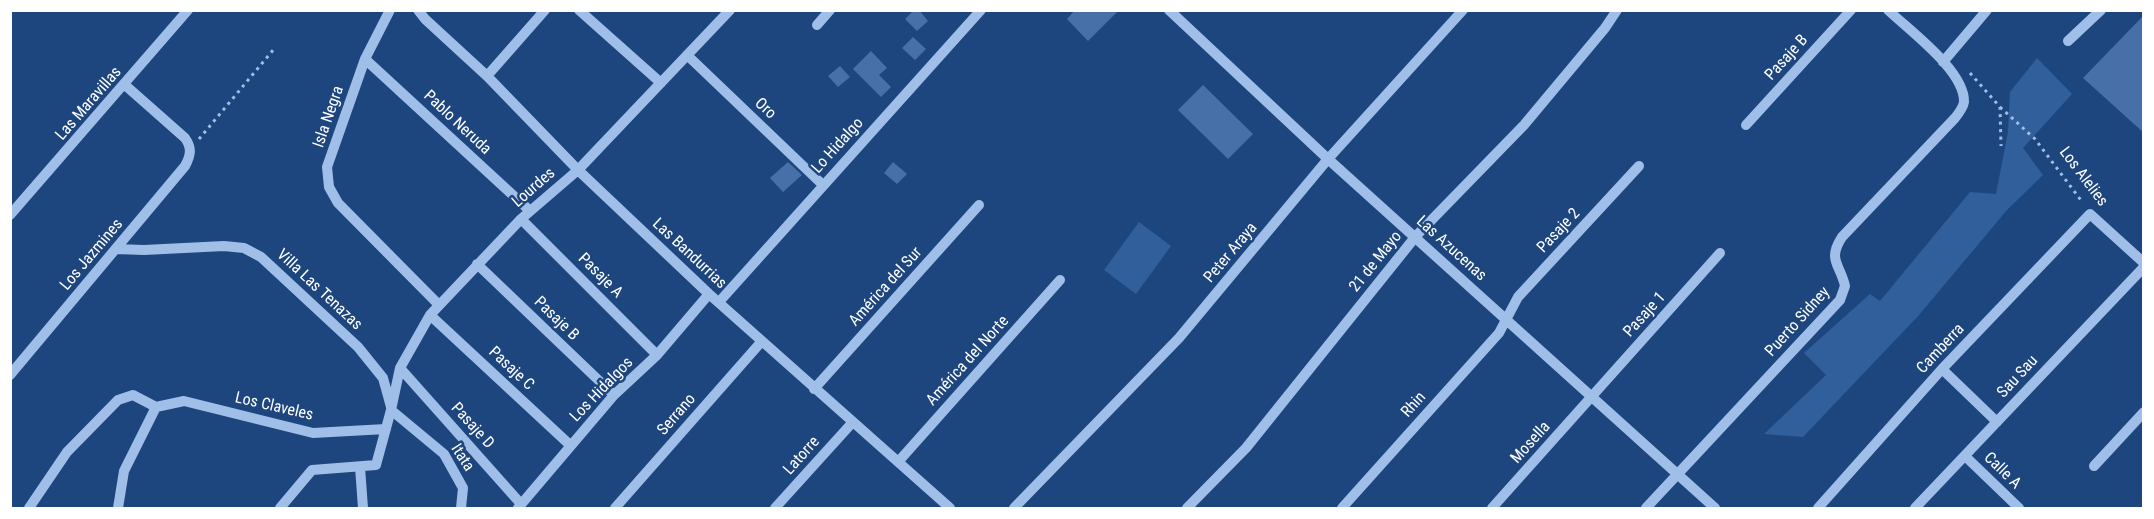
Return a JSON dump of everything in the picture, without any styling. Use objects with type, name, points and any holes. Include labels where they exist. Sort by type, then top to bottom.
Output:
[{"type":"street","name":"Las Maravillas","points":[[10,215],[188,10]]},
{"type":"street","name":"Isla Negra","points":[[390,10],[365,59],[327,167],[329,187],[338,203],[439,305]]},
{"type":"street","name":"Las Bandurrias","points":[[418,10],[425,20],[487,76],[578,170],[709,294],[950,508]]},
{"type":"street","points":[[487,76],[545,10]]},
{"type":"street","points":[[579,10],[661,83]]},
{"type":"street","name":"Lourdes","points":[[360,467],[376,465],[392,410],[400,368],[430,315],[529,210],[578,170],[730,10]]},
{"type":"street","points":[[816,26],[830,10]]},
{"type":"street","name":"Lo Hidalgo","points":[[720,302],[981,10]]},
{"type":"street","name":"Las Azucenas","points":[[1169,10],[1328,159],[1715,508]]},
{"type":"street","name":"Peter Araya","points":[[1014,508],[1179,338],[1328,159],[1463,10]]},
{"type":"street","name":"21 de Mayo","points":[[1187,508],[1246,448],[1416,236],[1524,125],[1605,28],[1617,10]]},
{"type":"street","name":"Pasaje B","points":[[1746,125],[1851,10]]},
{"type":"street","points":[[1888,10],[1943,62],[1987,10]]},
{"type":"street","points":[[2068,41],[2101,10]]},
{"type":"street","name":"Oro","points":[[687,56],[823,185]]},
{"type":"street","name":"Pablo Neruda","points":[[365,59],[529,210]]},
{"type":"street","name":"Puerto Sidney","points":[[1646,508],[1840,300],[1845,286],[1834,257],[1835,248],[1842,237],[1955,118],[1964,105],[1963,90],[1943,62]]},
{"type":"street","points":[[125,85],[185,138],[191,150]]},
{"type":"street","name":"Los Jazmines","points":[[10,375],[185,166],[191,150]]},
{"type":"street","name":"Pasaje 2","points":[[1507,320],[1518,297],[1639,166]]},
{"type":"street","name":"América del Sur","points":[[814,389],[979,205]]},
{"type":"street","name":"Los Alelies","points":[[2090,214],[2144,265]]},
{"type":"street","name":"Camberra","points":[[1818,508],[1942,369],[2090,214]]},
{"type":"street","name":"Pasaje A","points":[[521,219],[657,355]]},
{"type":"street","name":"Villa Las Tenazas","points":[[117,249],[224,246],[244,248],[261,257],[358,347],[383,378],[392,410]]},
{"type":"street","name":"Pasaje 1","points":[[1591,397],[1720,253]]},
{"type":"street","name":"Pasaje B","points":[[477,264],[614,395]]},
{"type":"street","name":"Sau Sau","points":[[1915,508],[2144,265]]},
{"type":"street","name":"América del Norte","points":[[898,462],[1060,280]]},
{"type":"street","name":"Los Hidalgos","points":[[520,506],[614,395],[657,355],[709,294]]},
{"type":"street","name":"Pasaje C","points":[[430,315],[570,445]]},
{"type":"street","name":"Rhin","points":[[1342,508],[1499,333],[1507,320]]},
{"type":"street","name":"Serrano","points":[[615,508],[762,341]]},
{"type":"street","name":"Pasaje D","points":[[400,368],[520,506]]},
{"type":"street","points":[[1942,369],[1997,422]]},
{"type":"street","points":[[28,508],[68,452],[118,400],[133,395],[156,407],[124,471],[118,508]]},
{"type":"street","name":"Mosella","points":[[1492,508],[1591,397]]},
{"type":"street","name":"Los Claveles","points":[[156,407],[184,401],[313,433],[386,429]]},
{"type":"street","name":"Itata","points":[[392,410],[444,454],[463,488],[461,508]]},
{"type":"street","points":[[2094,465],[2144,412]]},
{"type":"street","name":"Latorre","points":[[776,508],[852,423]]},
{"type":"street","name":"Calle A","points":[[1965,456],[2019,508]]},
{"type":"street","points":[[280,508],[312,470],[360,467],[363,508]]},
{"type":"path","points":[[191,150],[274,49]]},
{"type":"path","name":"Los Alelies","points":[[1969,72],[2000,107],[2035,139],[2090,214]]},
{"type":"path","points":[[2000,107],[2001,146]]},
{"type":"shaded area","points":[[2037,58],[2072,94],[2023,148],[2043,175],[2007,210],[1919,315],[1803,437],[1764,434],[1826,375],[1804,353],[1870,294],[1880,301],[1970,192],[1996,194],[2008,132],[2010,92]]},
{"type":"shaded area","points":[[1139,222],[1171,246],[1136,294],[1104,270]]},
{"type":"building","points":[[914,10],[919,10],[928,21],[917,31],[905,19]]},
{"type":"building","points":[[1075,10],[1119,10],[1088,41],[1067,19]]},
{"type":"building","points":[[2144,15],[2144,133],[2083,78]]},
{"type":"building","points":[[913,37],[926,49],[915,60],[902,48]]},
{"type":"building","points":[[871,51],[887,68],[879,75],[891,87],[881,97],[853,69]]},
{"type":"building","points":[[840,66],[850,77],[838,87],[828,76]]},
{"type":"building","points":[[1203,85],[1253,134],[1228,159],[1178,110]]},
{"type":"building","points":[[788,162],[802,175],[783,192],[770,178]]},
{"type":"building","points":[[893,162],[907,174],[897,184],[884,173]]}]
